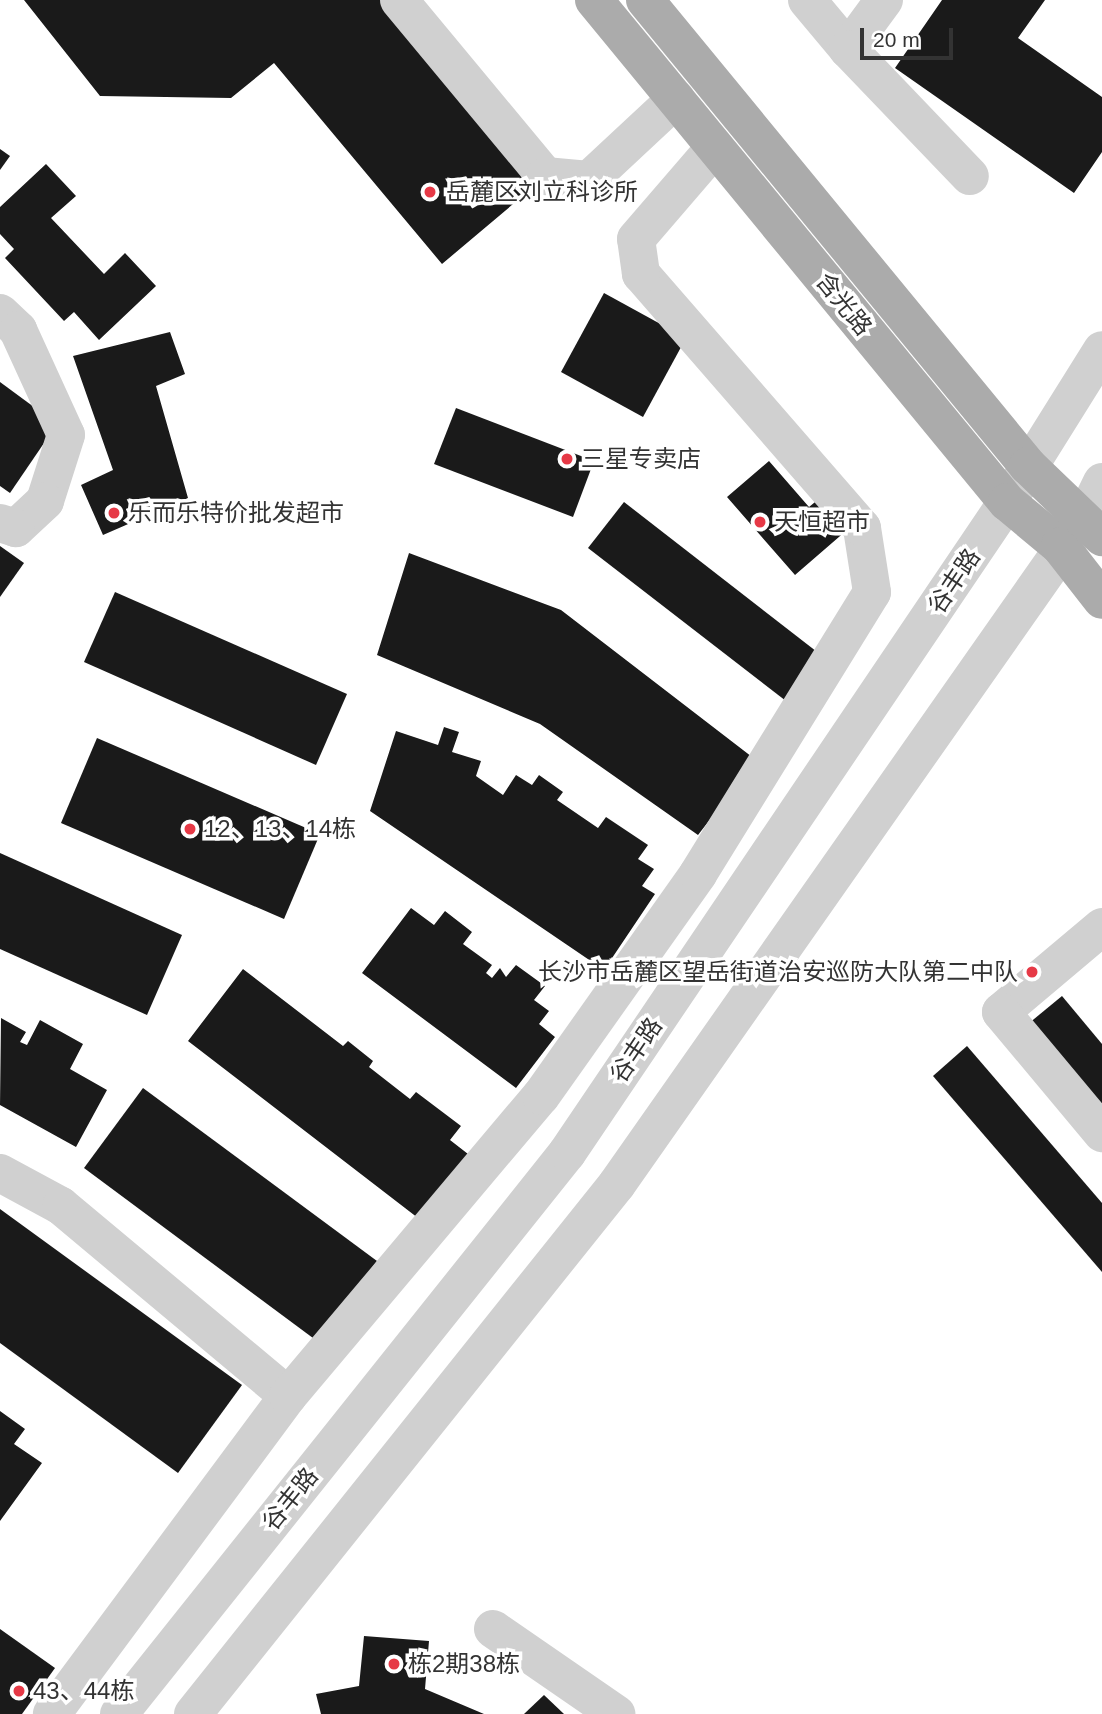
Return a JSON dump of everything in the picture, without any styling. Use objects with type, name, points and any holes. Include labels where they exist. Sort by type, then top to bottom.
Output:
[{"type":"main road","name":"含光路","points":[[594,0],[1007,502],[1060,546],[1102,600]]},
{"type":"main road","name":"含光路","points":[[645,0],[1028,466],[1094,527]]},
{"type":"street","points":[[399,0],[545,176],[589,180],[676,99]]},
{"type":"street","points":[[807,0],[848,49],[970,176]]},
{"type":"street","points":[[848,49],[884,0]]},
{"type":"street","points":[[52,1714],[288,1396],[541,1096],[698,874],[872,592],[862,528],[641,274],[636,239],[715,147]]},
{"type":"street","points":[[0,313],[18,330],[66,435],[44,500],[16,528],[0,523]]},
{"type":"street","name":"谷丰路","points":[[119,1714],[567,1153],[1081,391],[1102,350]]},
{"type":"street","points":[[193,1714],[617,1184],[1060,546],[1094,527],[1102,482]]},
{"type":"street","points":[[1096,945],[1000,1012],[1102,1133]]},
{"type":"street","points":[[0,1173],[61,1206],[288,1396]]},
{"type":"street","points":[[493,1629],[616,1714]]},
{"type":"building","points":[[24,0],[385,0],[538,183],[442,264],[274,63],[231,98],[100,96]]},
{"type":"building","points":[[942,0],[1045,0],[1018,38],[1102,97],[1102,152],[1074,193],[895,68]]},
{"type":"building","points":[[0,149],[10,156],[0,170]]},
{"type":"building","points":[[46,164],[76,196],[51,218],[104,274],[125,253],[156,286],[99,340],[74,312],[64,321],[5,258],[14,249],[0,234],[0,207]]},
{"type":"building","points":[[604,293],[686,338],[643,417],[561,372]]},
{"type":"building","points":[[170,332],[185,374],[156,386],[188,498],[103,535],[81,485],[113,470],[73,356]]},
{"type":"building","points":[[0,382],[57,424],[10,493],[0,486]]},
{"type":"building","points":[[456,408],[594,461],[573,517],[434,464]]},
{"type":"building","points":[[769,461],[809,507],[820,498],[847,530],[795,575],[727,497]]},
{"type":"building","points":[[624,502],[821,655],[786,701],[588,548]]},
{"type":"building","points":[[0,546],[24,563],[0,597]]},
{"type":"building","points":[[409,553],[561,610],[756,760],[698,835],[540,724],[377,655]]},
{"type":"building","points":[[115,592],[347,694],[316,765],[84,662]]},
{"type":"building","points":[[444,727],[459,732],[452,752],[481,761],[476,776],[503,795],[516,775],[532,785],[539,775],[563,792],[557,800],[598,828],[606,817],[648,845],[638,859],[654,869],[642,886],[655,894],[604,970],[370,811],[396,731],[438,745]]},
{"type":"building","name":"12、13、14栋","points":[[97,738],[320,834],[284,919],[61,823]]},
{"type":"building","points":[[0,853],[182,935],[147,1015],[0,949]]},
{"type":"building","points":[[411,908],[434,925],[445,911],[472,932],[463,944],[492,965],[486,973],[492,978],[500,968],[506,977],[516,965],[545,986],[534,1000],[549,1011],[539,1024],[555,1037],[516,1088],[362,973]]},
{"type":"building","points":[[243,969],[343,1046],[348,1041],[373,1061],[369,1067],[410,1099],[416,1092],[461,1126],[450,1140],[468,1154],[418,1218],[188,1041]]},
{"type":"building","points":[[1062,996],[1102,1044],[1102,1113],[1028,1024]]},
{"type":"building","points":[[1,1018],[26,1032],[20,1042],[27,1045],[40,1020],[83,1044],[70,1069],[107,1090],[76,1147],[0,1105]]},
{"type":"building","points":[[967,1046],[1102,1203],[1102,1272],[933,1076]]},
{"type":"building","points":[[143,1088],[377,1261],[317,1341],[84,1168]]},
{"type":"building","points":[[0,1209],[242,1385],[178,1473],[0,1343]]},
{"type":"building","points":[[0,1411],[25,1429],[14,1444],[42,1463],[0,1521]]},
{"type":"building","name":"43、44栋","points":[[0,1629],[55,1668],[22,1714],[0,1714]]},
{"type":"building","name":"栋2期38栋","points":[[364,1636],[429,1641],[425,1689],[484,1714],[321,1714],[316,1694],[359,1686]]},
{"type":"building","name":"栋2期38栋","points":[[544,1695],[564,1714],[524,1714]]},
{"type":"place","name":"岳麓区刘立科诊所","points":[[430,192]]},
{"type":"place","name":"三星专卖店","points":[[567,459]]},
{"type":"place","name":"乐而乐特价批发超市","points":[[114,513]]},
{"type":"place","name":"天恒超市","points":[[760,522]]},
{"type":"place","name":"12、13、14栋","points":[[190,829]]},
{"type":"place","name":"长沙市岳麓区望岳街道治安巡防大队第二中队","points":[[1032,972]]},
{"type":"place","name":"栋2期38栋","points":[[394,1664]]},
{"type":"place","name":"43、44栋","points":[[19,1691]]}]
